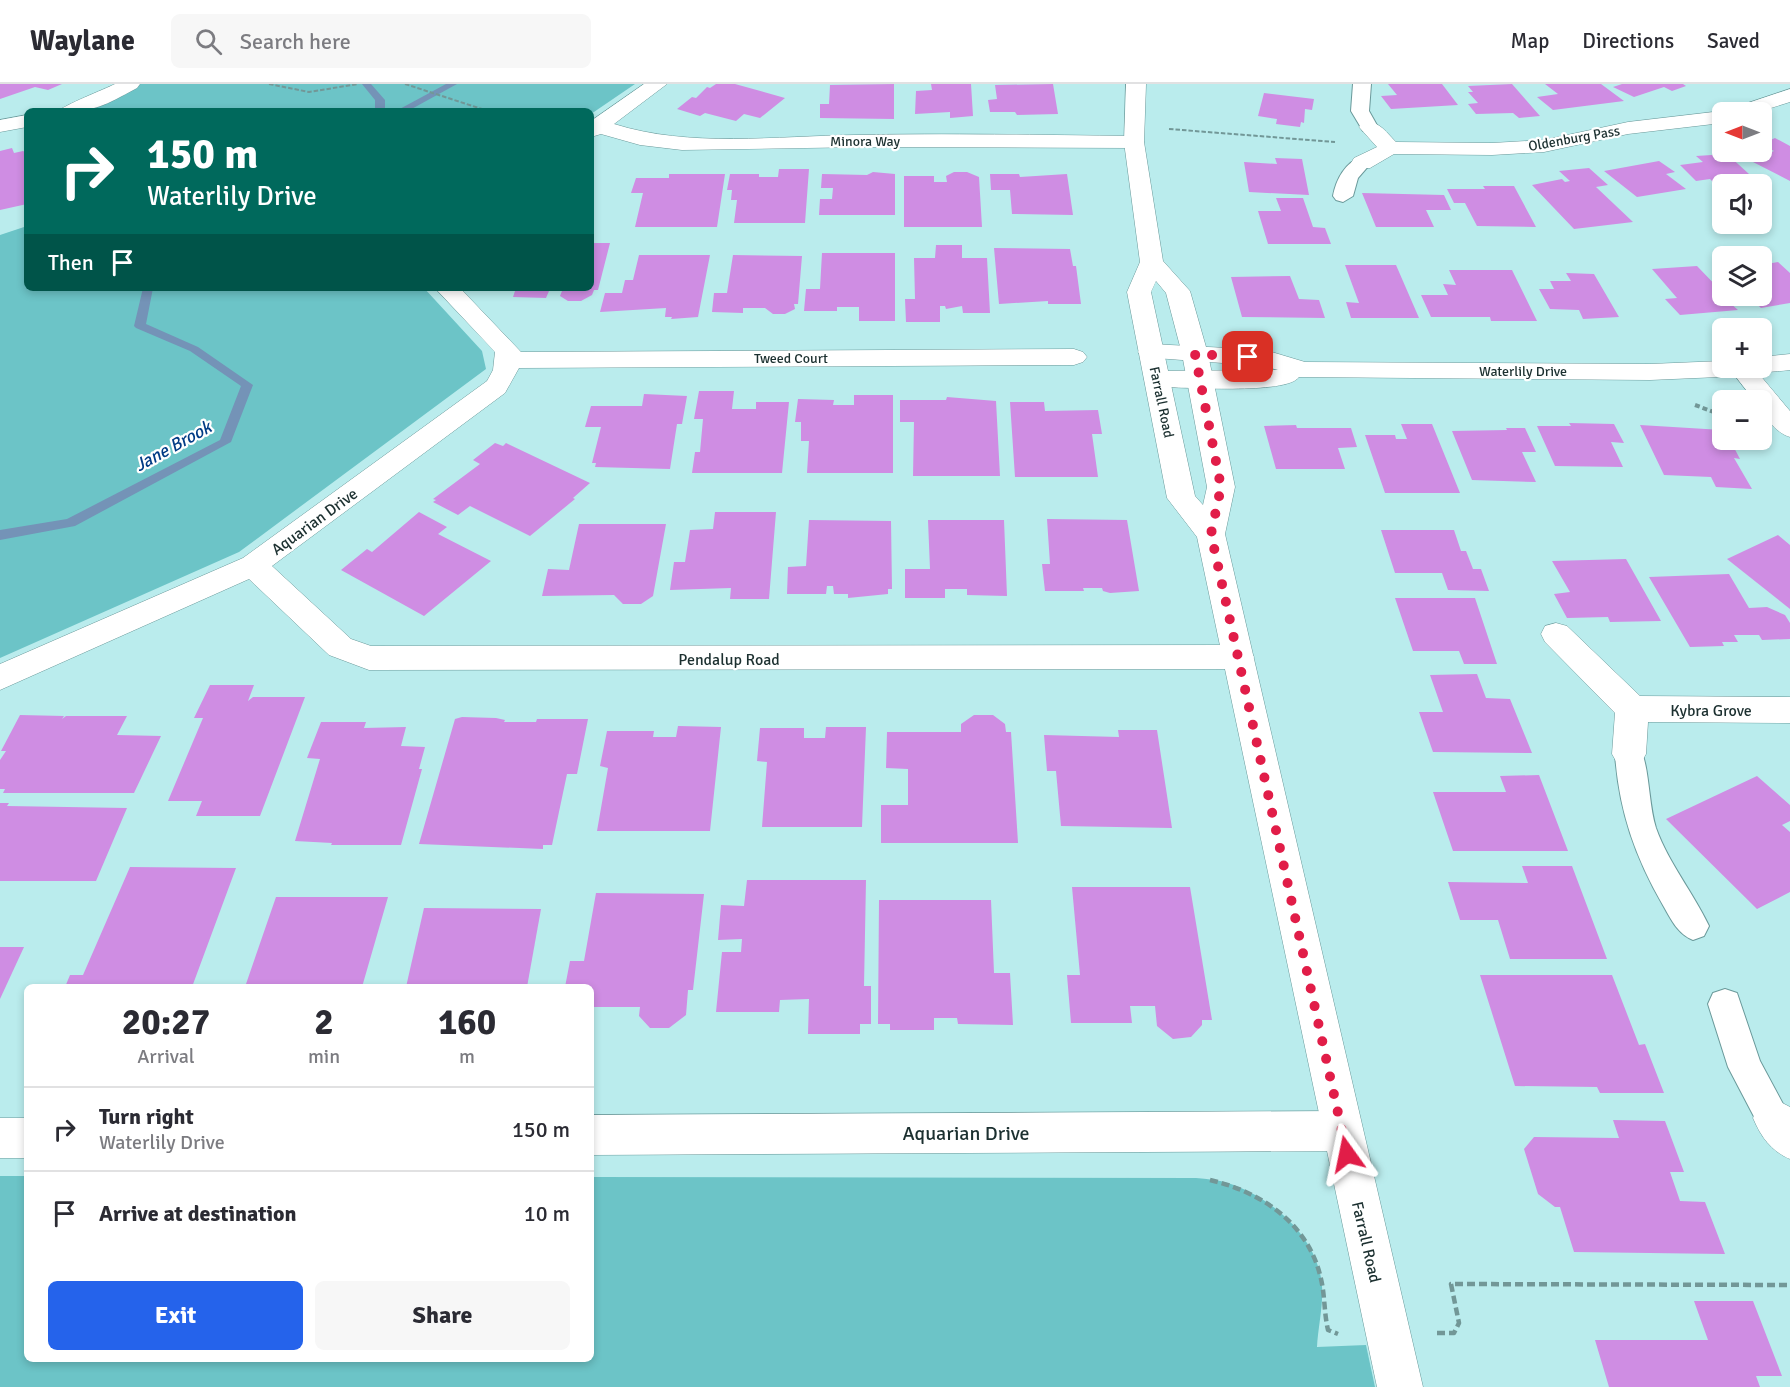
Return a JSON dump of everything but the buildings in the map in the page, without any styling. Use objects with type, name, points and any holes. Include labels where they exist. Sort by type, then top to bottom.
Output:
[{"type":"street","points":[[78,108],[94,103],[130,84]]},
{"type":"street","points":[[594,128],[657,84]]},
{"type":"street","points":[[1136,84],[1134,142],[1152,262]]},
{"type":"street","points":[[1769,102],[1790,95]]},
{"type":"street","name":"Oldenburg Pass","points":[[1362,163],[1388,149],[1492,149],[1544,146],[1628,128],[1712,118]]},
{"type":"street","points":[[0,126],[24,122]]},
{"type":"street","points":[[1369,127],[1388,149]]},
{"type":"street","name":"Minora Way","points":[[594,128],[640,139],[682,144],[864,141],[1134,142]]},
{"type":"street","name":"Farrall Road","points":[[1211,534],[1181,498],[1139,292],[1152,262],[1178,291],[1197,367],[1221,487],[1211,534],[1400,1387]]},
{"type":"street","points":[[450,291],[508,351],[508,360]]},
{"type":"street","name":"Waterlily Drive","points":[[1152,352],[1197,367],[1275,380],[1303,370],[1650,372],[1712,369]]},
{"type":"street","name":"Tweed Court","points":[[508,360],[1074,357]]},
{"type":"street","name":"Aquarian Drive","points":[[0,678],[253,565],[496,387],[503,379],[508,360]]},
{"type":"street","points":[[1772,364],[1790,362]]},
{"type":"street","name":"Waterlily Drive","points":[[1157,379],[1197,367]]},
{"type":"street","points":[[1750,378],[1790,428]]},
{"type":"street","name":"Pendalup Road","points":[[253,565],[340,647],[369,658],[1238,657]]},
{"type":"street","points":[[1556,634],[1632,709],[1629,754]]},
{"type":"street","name":"Kybra Grove","points":[[1632,709],[1790,710]]},
{"type":"street","name":"Aquarian Drive","points":[[594,1135],[1342,1131]]},
{"type":"street","points":[[0,1138],[24,1138]]},
{"type":"lane","points":[[1362,84],[1360,111],[1369,127]]},
{"type":"lane","name":"Oldenburg Pass","points":[[1343,196],[1351,173],[1362,163]]},
{"type":"lane","points":[[1629,754],[1631,795],[1642,836],[1661,876],[1694,926]]},
{"type":"lane","points":[[1725,1004],[1745,1067],[1782,1129]]},
{"type":"path","points":[[269,84],[309,92],[357,84]]},
{"type":"path","points":[[405,84],[478,108]]},
{"type":"path","points":[[1160,128],[1343,143],[1388,149]]},
{"type":"path","points":[[1692,404],[1712,411]]},
{"type":"path","points":[[1207,1179],[1228,1183],[1261,1198],[1293,1223],[1312,1251],[1321,1279],[1328,1330],[1338,1334]]},
{"type":"path","points":[[1431,1333],[1454,1333],[1459,1323],[1451,1284],[1790,1285]]},
{"type":"shaded area","points":[[130,84],[635,84],[594,112],[594,108],[95,108],[94,103]]},
{"type":"shaded area","points":[[24,227],[24,291],[427,291],[482,351],[486,369],[239,552],[0,658],[0,235]]},
{"type":"shaded area","points":[[0,1176],[24,1176],[24,1362],[594,1362],[594,1177],[1196,1178],[1216,1180],[1244,1189],[1274,1207],[1299,1232],[1309,1246],[1321,1278],[1322,1304],[1317,1347],[1366,1345],[1375,1387],[0,1387]]},
{"type":"waterway","points":[[366,84],[380,100],[380,108]]},
{"type":"waterway","name":"Jane Brook","points":[[407,108],[453,84]]},
{"type":"waterway","name":"Jane Brook","points":[[0,535],[70,523],[225,442],[247,385],[194,349],[140,326],[147,291]]},
{"type":"route","points":[[1248,357],[1195,354],[1221,487],[1211,534],[1347,1154]]}]
